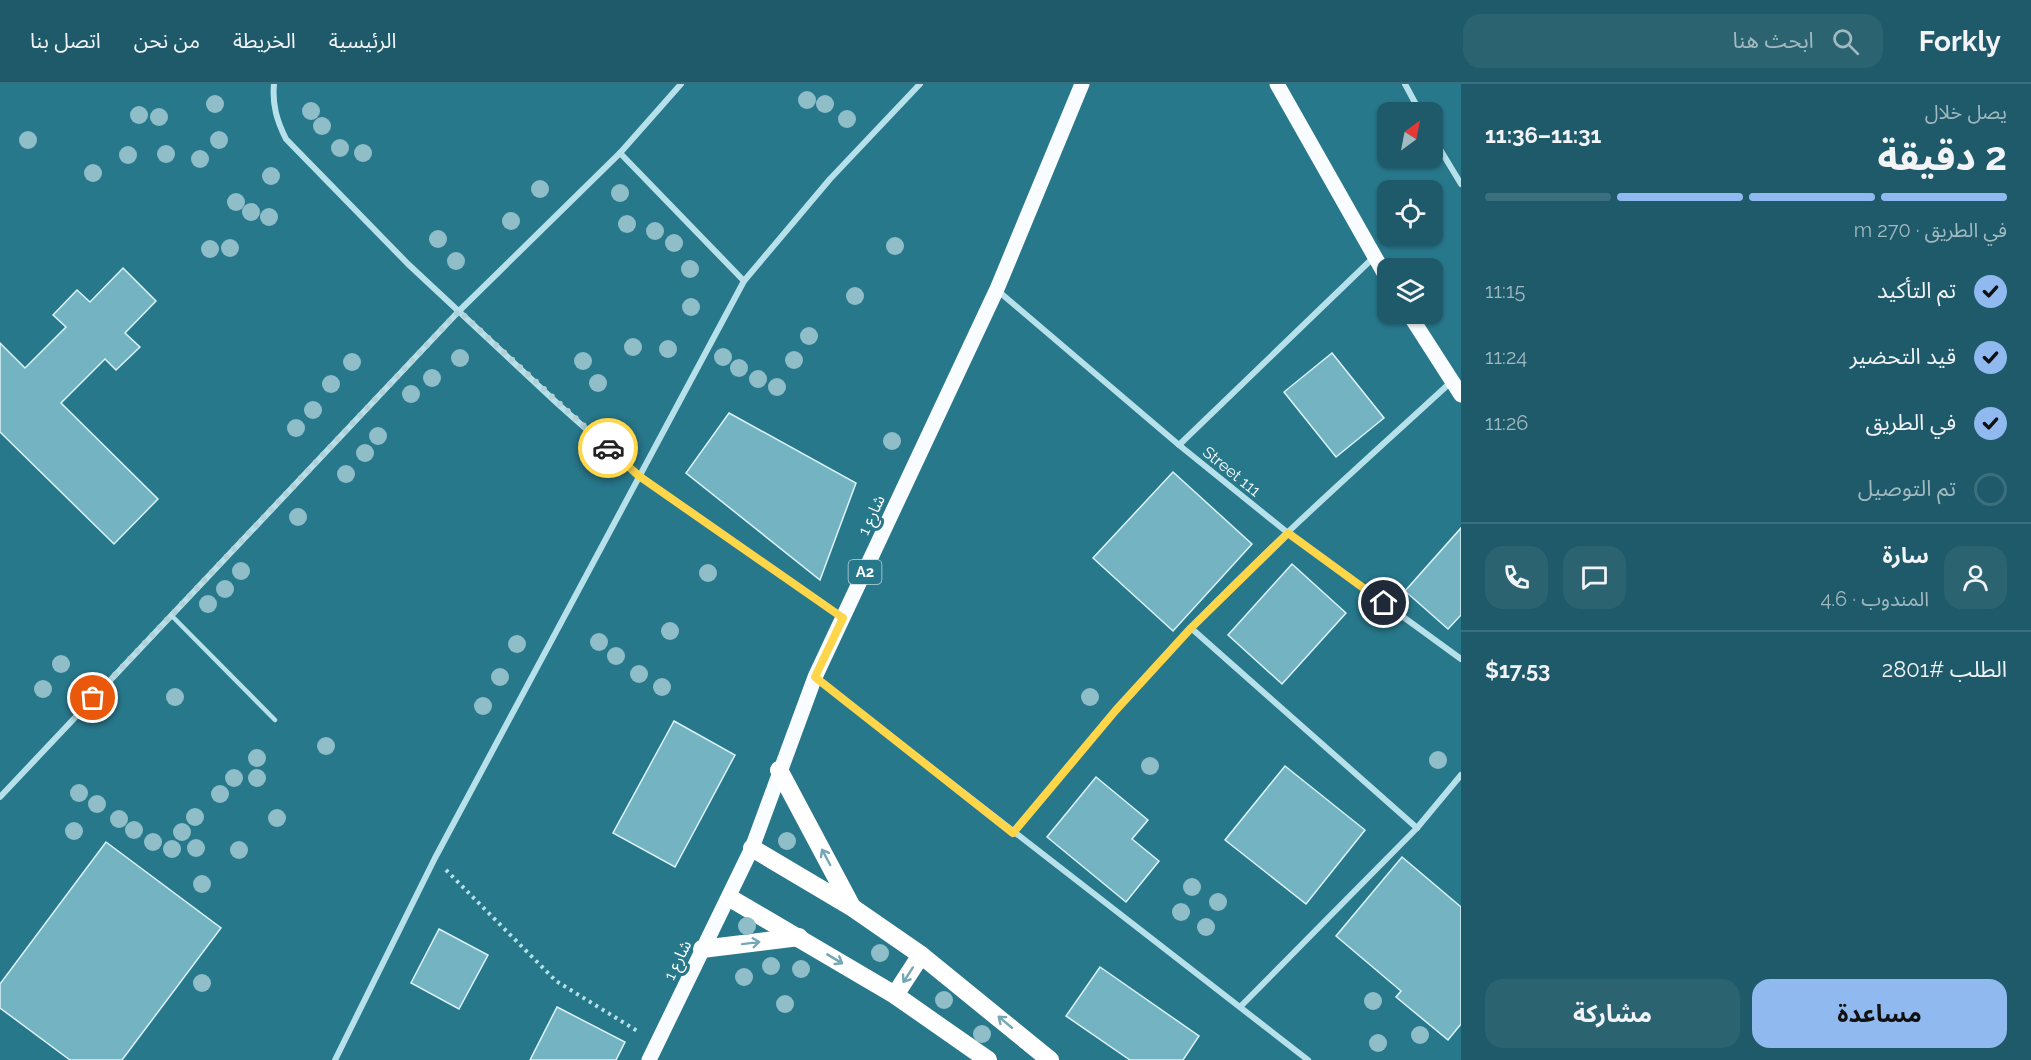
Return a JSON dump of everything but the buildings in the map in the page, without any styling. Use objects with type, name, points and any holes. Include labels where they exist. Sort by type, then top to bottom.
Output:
[{"type":"highway","points":[[779,770],[853,908]]},
{"type":"highway","points":[[752,848],[853,908],[921,955],[1050,1060]]},
{"type":"highway","points":[[730,898],[895,995],[988,1060]]},
{"type":"highway","points":[[702,949],[799,937]]},
{"type":"highway","points":[[895,995],[921,955]]},
{"type":"main road","name":"شارع 1","points":[[649,1060],[702,949],[730,898],[752,848],[815,677],[997,289],[1082,84]]},
{"type":"main road","points":[[1277,84],[1377,264]]},
{"type":"main road","points":[[1415,324],[1461,395]]},
{"type":"street","points":[[274,84],[277,120],[286,139],[408,264],[639,476],[843,618]]},
{"type":"street","points":[[0,797],[459,311],[620,153],[681,84]]},
{"type":"street","points":[[335,1060],[435,858],[744,281],[830,180],[920,84]]},
{"type":"street","points":[[1405,84],[1415,102]]},
{"type":"street","points":[[620,153],[744,281]]},
{"type":"street","points":[[1443,154],[1461,184]]},
{"type":"street","points":[[1179,445],[1373,258]]},
{"type":"street","name":"Street 111","points":[[997,289],[1179,445],[1288,533],[1461,659]]},
{"type":"street","points":[[1013,833],[1101,726],[1191,628],[1288,533],[1452,381]]},
{"type":"street","points":[[1191,628],[1417,828]]},
{"type":"street","points":[[815,677],[1308,1060]]},
{"type":"street","points":[[1241,1006],[1417,828],[1461,776]]},
{"type":"lane","points":[[171,615],[275,720]]},
{"type":"path","points":[[435,858],[556,981],[657,1044]]},
{"type":"way so far","points":[[93,698],[459,311],[608,448]]},
{"type":"route","points":[[608,448],[639,476],[843,618],[815,677],[1013,833],[1101,726],[1191,628],[1288,533],[1384,603]]}]
